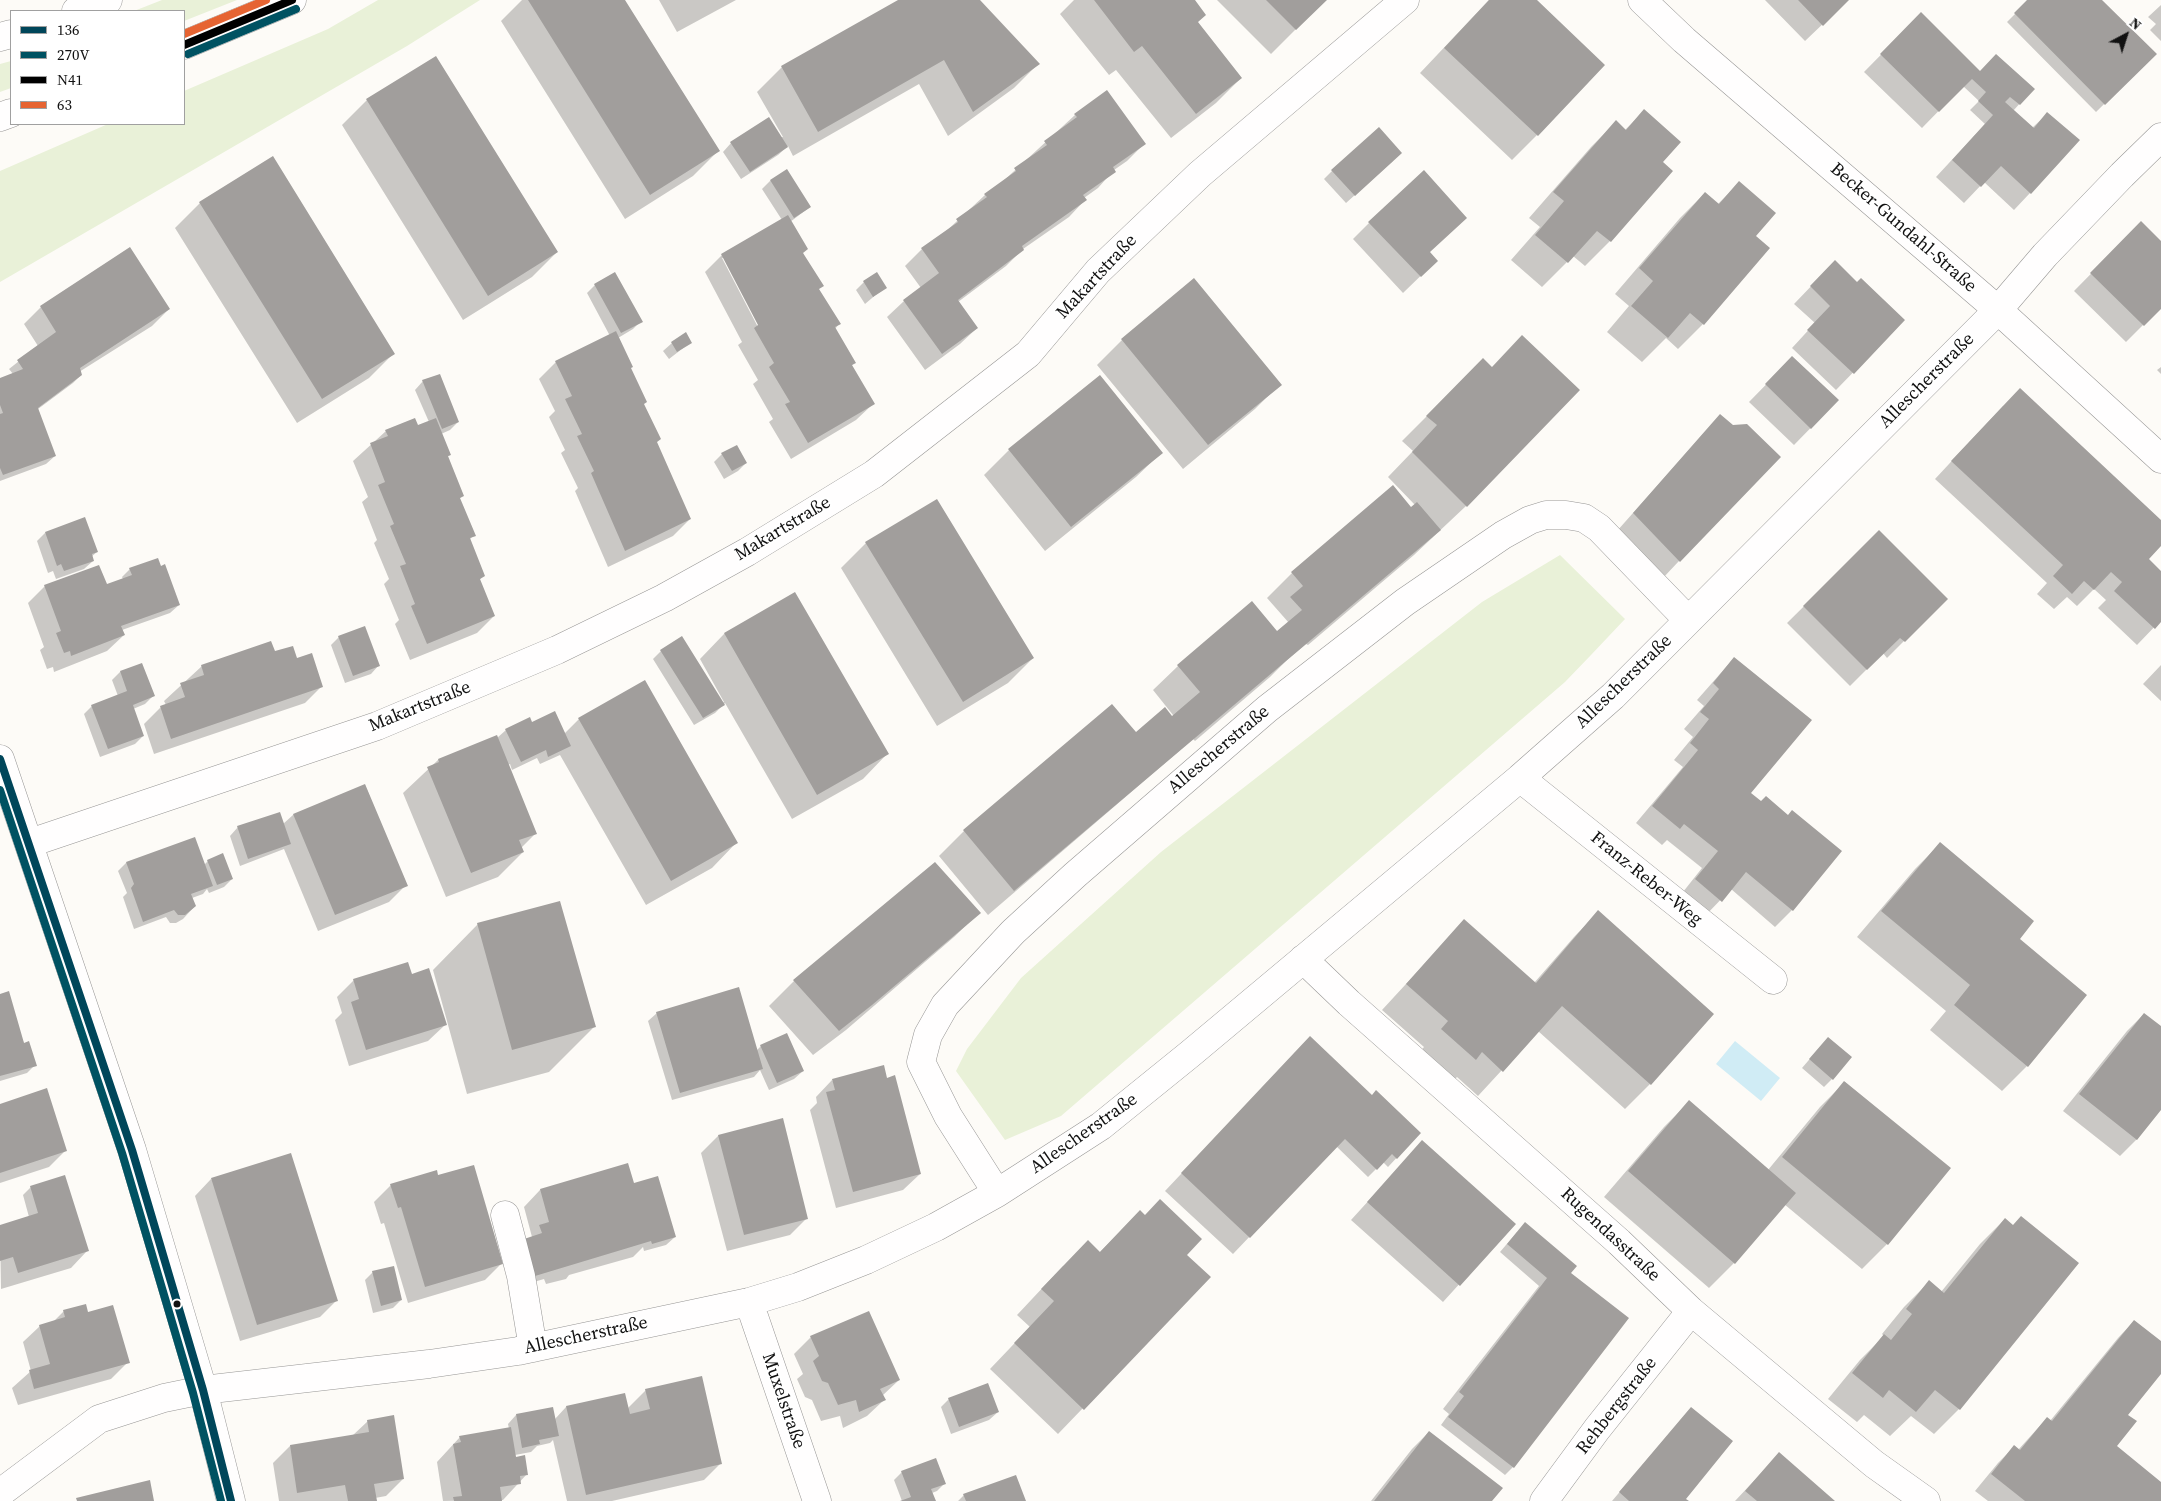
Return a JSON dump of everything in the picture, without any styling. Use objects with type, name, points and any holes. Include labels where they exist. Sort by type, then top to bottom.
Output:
[{"type":"street","points":[[79,10],[108,0]]},
{"type":"street","points":[[185,45],[292,0]]},
{"type":"street","name":"Makartstraße","points":[[30,843],[377,726],[557,650],[664,598],[747,552],[874,474],[1028,354],[1098,271],[1200,174],[1405,0]]},
{"type":"street","name":"Becker-Gundahl-Straße","points":[[1642,0],[1684,40],[1998,310],[2161,459]]},
{"type":"street","name":"Allescherstraße","points":[[0,1493],[99,1418],[164,1398],[203,1390],[428,1364],[533,1348],[749,1302],[798,1287],[866,1260],[936,1227],[997,1193],[1101,1126],[1520,778],[1613,696],[1998,310],[2045,255],[2122,174],[2161,137]]},
{"type":"street","name":"Allescherstraße","points":[[997,1193],[948,1116],[921,1062],[928,1035],[945,1005],[1013,932],[1082,869],[1266,709],[1406,602],[1503,535],[1530,520],[1546,515],[1566,515],[1584,518],[1599,528],[1688,620]]},
{"type":"street","points":[[0,759],[30,843],[132,1150],[203,1390],[231,1501]]},
{"type":"street","name":"Franz-Reber-Weg","points":[[1520,778],[1773,980]]},
{"type":"street","name":"Rugendasstraße","points":[[1303,959],[1349,1003],[1619,1242],[1691,1311],[1874,1464],[1926,1501]]},
{"type":"street","points":[[504,1215],[521,1276],[533,1348]]},
{"type":"street","name":"Muxelstraße","points":[[749,1302],[818,1501]]},
{"type":"street","name":"Rehbergstraße","points":[[1544,1501],[1597,1429],[1691,1311]]},
{"type":"green space","points":[[162,0],[237,0],[185,21],[185,10],[137,10]]},
{"type":"green space","points":[[378,0],[480,0],[407,46],[0,282],[0,171],[106,125],[185,125],[185,91],[328,29]]},
{"type":"green space","points":[[10,61],[10,88],[0,92],[0,64]]},
{"type":"green space","points":[[1560,555],[1625,619],[1591,655],[1565,682],[1061,1116],[1005,1140],[956,1071],[967,1049],[1021,978],[1161,852],[1482,602]]},
{"type":"water","points":[[1735,1041],[1780,1078],[1761,1101],[1716,1064]]},
{"type":"building","points":[[528,0],[625,0],[720,151],[650,195]]},
{"type":"building","points":[[898,0],[980,0],[1040,64],[973,112],[944,60],[818,132],[781,66]]},
{"type":"building","points":[[1094,0],[1195,0],[1206,15],[1198,22],[1242,78],[1196,114],[1142,46],[1134,52]]},
{"type":"building","points":[[1266,0],[1327,0],[1296,30]]},
{"type":"building","points":[[1489,0],[1537,0],[1605,65],[1538,136],[1444,48]]},
{"type":"building","points":[[1798,0],[1849,0],[1823,26]]},
{"type":"building","points":[[2027,0],[2102,0],[2157,54],[2105,105],[2014,13]]},
{"type":"building","points":[[1921,12],[1980,71],[1996,54],[2035,89],[2020,105],[2010,97],[2005,102],[2034,128],[2047,112],[2080,140],[2031,194],[2001,166],[1981,187],[1952,160],[1993,115],[1978,101],[1986,92],[1972,79],[1939,112],[1880,54]]},
{"type":"building","points":[[436,56],[558,252],[488,296],[366,99]]},
{"type":"building","points":[[1107,90],[1146,144],[1113,167],[1116,172],[1083,195],[1087,200],[1022,246],[1024,250],[958,300],[978,328],[942,354],[903,300],[939,273],[921,248],[958,222],[956,219],[987,197],[984,194],[1016,171],[1014,168],[1047,145],[1044,141],[1077,117],[1074,114]]},
{"type":"building","points":[[1644,109],[1681,142],[1663,162],[1673,171],[1611,242],[1597,231],[1568,263],[1535,235],[1564,201],[1553,192],[1616,120],[1626,130]]},
{"type":"building","points":[[769,117],[788,147],[750,172],[730,142]]},
{"type":"building","points":[[1379,127],[1402,153],[1355,196],[1331,170]]},
{"type":"building","points":[[273,156],[395,354],[322,399],[199,202]]},
{"type":"building","points":[[787,169],[811,207],[794,218],[770,180]]},
{"type":"building","points":[[1424,170],[1467,218],[1430,252],[1438,261],[1421,277],[1368,222]]},
{"type":"building","points":[[1739,181],[1776,213],[1756,236],[1770,248],[1704,325],[1690,313],[1668,338],[1631,306],[1653,281],[1639,268],[1705,192],[1719,204]]},
{"type":"building","points":[[788,215],[808,249],[803,253],[824,286],[819,289],[841,324],[835,327],[856,363],[852,365],[875,404],[808,443],[785,404],[790,402],[769,367],[774,363],[754,328],[758,325],[721,254]]},
{"type":"building","points":[[2141,221],[2161,241],[2161,309],[2144,326],[2090,273]]},
{"type":"building","points":[[130,247],[170,309],[80,368],[82,375],[38,408],[56,456],[3,475],[0,468],[0,414],[3,413],[0,405],[0,378],[23,369],[17,360],[56,332],[40,306]]},
{"type":"building","points":[[1835,260],[1857,282],[1861,278],[1905,320],[1854,374],[1807,330],[1830,306],[1810,286]]},
{"type":"building","points":[[615,272],[643,322],[621,333],[594,284]]},
{"type":"building","points":[[877,272],[887,288],[873,297],[863,281]]},
{"type":"building","points":[[1194,278],[1282,385],[1208,445],[1121,339]]},
{"type":"building","points":[[616,331],[647,402],[644,404],[661,439],[657,442],[691,519],[625,551],[591,473],[594,471],[577,436],[582,434],[565,399],[572,396],[555,361]]},
{"type":"building","points":[[686,332],[692,343],[677,352],[671,342]]},
{"type":"building","points":[[1522,335],[1580,390],[1467,507],[1412,452],[1437,425],[1426,416],[1483,358],[1492,367]]},
{"type":"building","points":[[1792,356],[1839,400],[1811,429],[1765,384]]},
{"type":"building","points":[[440,374],[459,422],[442,429],[422,380]]},
{"type":"building","points":[[1100,375],[1163,453],[1071,527],[1008,449]]},
{"type":"building","points":[[2020,388],[2161,520],[2161,546],[2149,559],[2161,571],[2161,622],[2155,629],[2114,591],[2122,582],[2111,572],[2094,590],[2084,581],[2072,594],[2053,576],[2063,565],[1951,461]]},
{"type":"building","points":[[1720,414],[1733,425],[1747,424],[1781,457],[1680,562],[1633,513]]},
{"type":"building","points":[[415,418],[418,425],[436,418],[451,455],[448,456],[464,496],[460,498],[476,536],[470,538],[485,576],[480,579],[495,616],[427,644],[411,606],[415,604],[400,566],[406,564],[390,526],[394,524],[378,485],[385,482],[370,443],[388,436],[385,430]]},
{"type":"building","points":[[737,445],[747,463],[732,471],[721,453]]},
{"type":"building","points":[[1393,485],[1411,507],[1417,502],[1441,530],[1014,891],[963,830],[1112,704],[1136,732],[1165,707],[1172,716],[1200,692],[1177,665],[1252,601],[1277,631],[1302,610],[1290,597],[1303,586],[1291,572]]},
{"type":"building","points":[[937,499],[1034,658],[963,702],[865,542]]},
{"type":"building","points":[[85,517],[98,552],[92,554],[94,561],[64,571],[61,564],[57,566],[45,532]]},
{"type":"building","points":[[1879,530],[1948,599],[1905,642],[1900,638],[1867,670],[1803,606]]},
{"type":"building","points":[[158,558],[161,566],[165,564],[180,605],[121,626],[125,635],[71,656],[70,651],[64,653],[56,633],[61,631],[44,585],[99,565],[107,584],[132,575],[129,568]]},
{"type":"building","points":[[795,592],[889,754],[817,795],[724,633]]},
{"type":"building","points":[[365,626],[380,666],[353,676],[338,636]]},
{"type":"building","points":[[682,636],[725,705],[703,718],[660,650]]},
{"type":"building","points":[[271,641],[275,651],[293,646],[297,658],[312,653],[323,687],[171,739],[160,706],[185,697],[180,683],[204,675],[201,665]]},
{"type":"building","points":[[1734,657],[1812,720],[1751,793],[1761,801],[1766,796],[1788,815],[1792,810],[1842,851],[1793,911],[1746,872],[1722,902],[1695,879],[1718,851],[1684,824],[1680,829],[1652,806],[1698,750],[1690,743],[1709,719],[1700,712],[1719,689],[1713,683]]},
{"type":"building","points":[[142,663],[155,696],[133,705],[144,736],[108,749],[91,705],[127,691],[120,671]]},
{"type":"building","points":[[645,680],[738,843],[671,881],[578,718]]},
{"type":"building","points":[[555,711],[571,746],[548,757],[546,750],[521,762],[505,729],[530,717],[532,722]]},
{"type":"building","points":[[497,735],[537,834],[519,840],[524,852],[471,873],[427,767],[439,762],[438,759]]},
{"type":"building","points":[[365,784],[408,886],[335,915],[293,814]]},
{"type":"building","points":[[280,812],[291,844],[248,859],[237,826]]},
{"type":"building","points":[[195,837],[213,886],[191,894],[196,906],[185,915],[178,915],[174,910],[143,922],[131,888],[134,884],[126,862]]},
{"type":"building","points":[[1940,842],[2034,921],[2020,939],[2087,995],[2028,1067],[1954,1005],[1970,985],[1881,911]]},
{"type":"building","points":[[223,853],[233,879],[217,885],[207,860]]},
{"type":"building","points":[[935,862],[981,913],[839,1031],[793,980]]},
{"type":"building","points":[[560,901],[596,1027],[512,1050],[477,923]]},
{"type":"building","points":[[1598,910],[1714,1014],[1651,1085],[1562,1006],[1503,1072],[1482,1052],[1476,1060],[1441,1029],[1448,1021],[1406,984],[1464,919],[1536,983]]},
{"type":"building","points":[[408,962],[412,974],[429,968],[447,1025],[366,1050],[351,1002],[359,999],[353,979]]},
{"type":"building","points":[[739,987],[763,1069],[680,1093],[656,1012]]},
{"type":"building","points":[[9,991],[24,1043],[29,1041],[37,1066],[0,1076],[0,994]]},
{"type":"building","points":[[2144,1013],[2161,1026],[2161,1110],[2137,1140],[2079,1094]]},
{"type":"building","points":[[787,1033],[804,1071],[777,1083],[760,1045]]},
{"type":"building","points":[[1310,1036],[1372,1095],[1376,1090],[1421,1133],[1397,1159],[1392,1154],[1377,1170],[1345,1139],[1250,1238],[1181,1173]]},
{"type":"building","points":[[1828,1037],[1852,1057],[1833,1080],[1809,1059]]},
{"type":"building","points":[[884,1065],[887,1078],[895,1075],[921,1174],[853,1192],[826,1092],[835,1090],[832,1079]]},
{"type":"building","points":[[1844,1081],[1951,1168],[1888,1245],[1782,1157]]},
{"type":"building","points":[[47,1088],[67,1151],[0,1173],[0,1104]]},
{"type":"building","points":[[1689,1100],[1796,1193],[1735,1264],[1628,1171]]},
{"type":"building","points":[[783,1118],[808,1219],[744,1235],[718,1135]]},
{"type":"building","points":[[1422,1140],[1516,1224],[1460,1286],[1367,1202]]},
{"type":"building","points":[[291,1153],[338,1301],[257,1325],[211,1178]]},
{"type":"building","points":[[628,1163],[634,1183],[658,1176],[676,1237],[652,1244],[651,1241],[535,1276],[524,1239],[542,1233],[539,1225],[549,1222],[540,1189]]},
{"type":"building","points":[[474,1165],[503,1264],[425,1287],[401,1207],[398,1208],[390,1184],[437,1170],[438,1175]]},
{"type":"building","points":[[65,1175],[89,1251],[18,1273],[13,1257],[0,1261],[0,1225],[38,1213],[30,1186]]},
{"type":"building","points":[[1160,1199],[1202,1239],[1187,1255],[1211,1277],[1084,1410],[1014,1343],[1054,1301],[1041,1289],[1088,1240],[1100,1252],[1140,1210],[1145,1215]]},
{"type":"building","points":[[2021,1216],[2079,1263],[1960,1410],[1935,1390],[1916,1412],[1889,1390],[1883,1398],[1852,1373],[1884,1334],[1891,1340],[1912,1314],[1906,1309],[1929,1280],[1944,1293],[2005,1218],[2013,1225]]},
{"type":"building","points":[[1525,1222],[1577,1266],[1571,1273],[1629,1318],[1514,1468],[1448,1417],[1464,1396],[1459,1392],[1547,1278],[1507,1244]]},
{"type":"building","points":[[394,1266],[402,1300],[381,1306],[372,1271]]},
{"type":"building","points":[[86,1304],[88,1312],[113,1305],[130,1363],[34,1389],[29,1370],[50,1364],[39,1325],[65,1317],[63,1310]]},
{"type":"building","points":[[869,1311],[900,1380],[880,1389],[886,1400],[859,1412],[856,1400],[838,1405],[828,1383],[822,1381],[813,1361],[819,1356],[810,1336]]},
{"type":"building","points":[[2134,1320],[2161,1341],[2161,1374],[2128,1415],[2137,1421],[2117,1446],[2161,1482],[2161,1501],[2025,1501],[1991,1474],[2014,1445],[2020,1450],[2047,1417],[2052,1421]]},
{"type":"building","points":[[702,1376],[722,1464],[586,1495],[566,1406],[625,1393],[630,1414],[650,1409],[645,1389]]},
{"type":"building","points":[[988,1383],[999,1412],[959,1427],[948,1398]]},
{"type":"building","points":[[553,1407],[559,1436],[539,1440],[540,1444],[522,1448],[516,1414]]},
{"type":"building","points":[[1691,1407],[1733,1441],[1686,1499],[1689,1501],[1629,1501],[1619,1492]]},
{"type":"building","points":[[394,1415],[404,1479],[374,1484],[377,1501],[348,1501],[345,1485],[297,1493],[290,1445],[369,1432],[367,1420]]},
{"type":"building","points":[[511,1427],[516,1457],[525,1455],[528,1475],[520,1476],[521,1484],[500,1487],[502,1501],[454,1501],[453,1497],[462,1496],[453,1444],[461,1442],[459,1436]]},
{"type":"building","points":[[1429,1431],[1503,1488],[1492,1501],[1374,1501]]},
{"type":"building","points":[[1779,1452],[1835,1501],[1757,1501],[1745,1491]]},
{"type":"building","points":[[936,1458],[946,1484],[931,1489],[936,1501],[900,1501],[911,1497],[901,1471]]},
{"type":"building","points":[[1016,1475],[1026,1501],[966,1501],[963,1494]]},
{"type":"building","points":[[150,1480],[154,1501],[77,1501],[76,1498]]},
{"type":"transit line","name":"63","points":[[185,34],[266,0]]},
{"type":"transit line","name":"N41","points":[[185,45],[292,0]]},
{"type":"transit line","name":"270V","points":[[188,54],[296,9]]},
{"type":"transit line","name":"136","points":[[0,759],[132,1150],[203,1390],[231,1501]]},
{"type":"transit line","name":"270V","points":[[0,790],[122,1153],[193,1393],[221,1501]]}]
